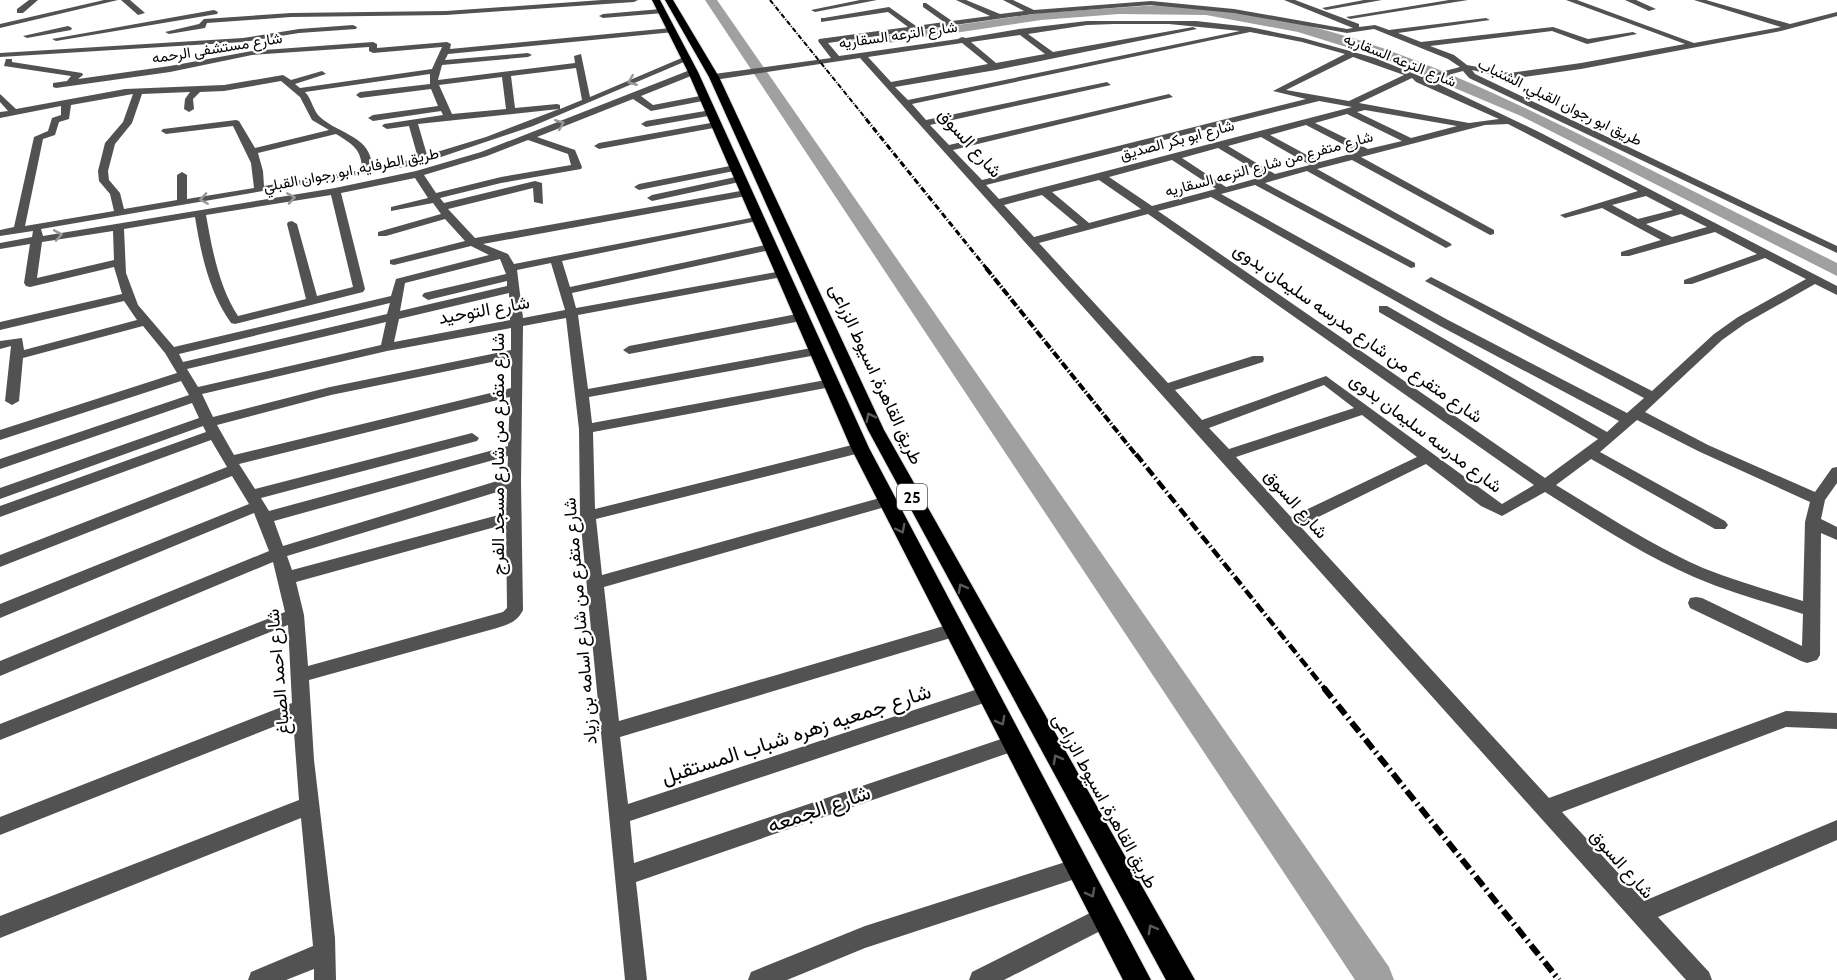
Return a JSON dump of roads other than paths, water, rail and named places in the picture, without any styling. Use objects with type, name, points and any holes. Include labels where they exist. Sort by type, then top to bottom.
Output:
[{"type":"highway","name":"25","points":[[665,12],[860,448],[1137,980]]},
{"type":"highway","name":"طريق القاهرة, اسيوط الزراعى","points":[[665,12],[714,77],[861,399],[910,494],[1181,980]]},
{"type":"highway","points":[[780,269],[799,261]]},
{"type":"street","points":[[20,11],[34,0]]},
{"type":"street","points":[[77,3],[87,0]]},
{"type":"street","points":[[0,26],[114,0]]},
{"type":"street","points":[[487,0],[489,10]]},
{"type":"street","points":[[56,39],[218,15],[312,14],[352,10],[394,14],[634,0]]},
{"type":"street","points":[[813,6],[833,0]]},
{"type":"street","points":[[813,6],[872,0]]},
{"type":"street","points":[[960,0],[997,16]]},
{"type":"street","points":[[1007,0],[1033,12]]},
{"type":"street","points":[[1063,0],[1080,7]]},
{"type":"street","points":[[1174,0],[1187,5]]},
{"type":"street","points":[[1288,0],[1365,30]]},
{"type":"street","points":[[1305,1],[1317,0]]},
{"type":"street","points":[[1326,8],[1378,0]]},
{"type":"street","points":[[1350,17],[1464,0]]},
{"type":"street","points":[[1570,0],[1694,45]]},
{"type":"street","points":[[1629,0],[1652,9]]},
{"type":"street","points":[[1698,0],[1790,27]]},
{"type":"street","points":[[128,16],[141,13],[130,1]]},
{"type":"street","points":[[216,1],[218,15]]},
{"type":"street","name":"طريق ابو رجوان القبلي, الشنباب","points":[[1305,1],[1457,60],[1472,76],[1837,250]]},
{"type":"street","points":[[836,58],[822,42],[997,16],[1134,3],[1187,5],[1257,14],[1338,30],[1365,30],[1375,27]]},
{"type":"street","points":[[926,5],[950,23]]},
{"type":"street","points":[[813,6],[840,38]]},
{"type":"street","points":[[824,20],[890,9],[914,27]]},
{"type":"street","points":[[603,16],[665,12]]},
{"type":"street","points":[[486,38],[665,12]]},
{"type":"street","name":"شارع مستشفى الرحمه","points":[[56,85],[267,52],[373,44],[373,51],[447,48],[665,12]]},
{"type":"street","points":[[306,30],[312,14]]},
{"type":"street","points":[[389,26],[394,14]]},
{"type":"street","points":[[1348,108],[1418,78],[1465,68],[1515,76],[1790,27],[1837,14]]},
{"type":"street","points":[[169,32],[202,26],[204,21],[218,15]]},
{"type":"street","points":[[249,31],[254,16]]},
{"type":"street","points":[[1387,32],[1486,20]]},
{"type":"street","points":[[1134,21],[1153,37]]},
{"type":"street","name":"شارع الترعه السقاريه","points":[[714,77],[1075,24],[1134,21],[1213,25],[1255,30],[1305,40],[1418,78],[1514,123],[1837,291]]},
{"type":"street","points":[[27,36],[91,24]]},
{"type":"street","points":[[890,86],[1213,25]]},
{"type":"street","points":[[0,55],[268,37],[306,30],[353,27]]},
{"type":"street","points":[[1420,45],[1553,28],[1587,42],[1633,34]]},
{"type":"street","points":[[906,103],[1255,30]]},
{"type":"street","points":[[1019,31],[1053,56]]},
{"type":"street","points":[[267,52],[268,37]]},
{"type":"street","points":[[962,39],[996,67]]},
{"type":"street","points":[[447,48],[437,67],[434,84],[449,118]]},
{"type":"street","name":"شارع السوق","points":[[861,54],[1701,980]]},
{"type":"street","points":[[1352,54],[1277,90],[1348,108],[1412,142]]},
{"type":"street","points":[[297,91],[437,67],[528,55]]},
{"type":"street","points":[[9,61],[6,63],[79,75],[52,88],[54,106]]},
{"type":"street","points":[[176,90],[208,61]]},
{"type":"street","points":[[360,95],[579,61],[586,100]]},
{"type":"street","name":"طريق الطرفايه, ابو رجوان القبلي","points":[[0,233],[39,226],[200,212],[335,191],[418,174],[484,154],[634,95],[690,66]]},
{"type":"street","name":"طريق الطرفايه, ابو رجوان القبلي","points":[[0,246],[182,203],[424,161],[471,147],[586,100],[690,66]]},
{"type":"street","points":[[0,115],[139,91],[197,90],[322,74]]},
{"type":"street","points":[[506,74],[511,111]]},
{"type":"street","points":[[286,80],[306,99],[315,118],[356,142],[363,149],[367,157],[368,172]]},
{"type":"street","points":[[925,123],[1107,85]]},
{"type":"street","points":[[189,109],[189,99],[197,90]]},
{"type":"street","points":[[119,219],[115,193],[104,180],[103,171],[110,143],[127,123],[139,91]]},
{"type":"street","points":[[634,95],[651,108],[710,112]]},
{"type":"street","points":[[0,97],[15,113]]},
{"type":"street","points":[[948,148],[1169,97]]},
{"type":"street","points":[[981,184],[1317,99]]},
{"type":"street","points":[[19,229],[39,137],[51,134],[55,120],[66,117],[66,104]]},
{"type":"street","points":[[387,126],[572,106]]},
{"type":"street","name":"شارع ابو بكر الصديق","points":[[998,203],[1307,122],[1348,108],[1364,107],[1468,126]]},
{"type":"street","points":[[373,118],[444,108]]},
{"type":"street","points":[[646,124],[710,112]]},
{"type":"street","points":[[599,146],[710,112]]},
{"type":"street","points":[[1307,122],[1368,153]]},
{"type":"street","name":"شارع متفرع من شارع الترعه السقاريه","points":[[1032,241],[1468,126],[1485,122],[1514,123]]},
{"type":"street","points":[[166,131],[235,123],[254,151],[259,173],[259,190]]},
{"type":"street","points":[[413,123],[424,161]]},
{"type":"street","points":[[254,151],[338,131]]},
{"type":"street","points":[[1262,134],[1446,245]]},
{"type":"street","points":[[382,234],[440,204],[501,180],[577,167],[572,152],[528,137]]},
{"type":"street","points":[[1220,145],[1275,178]]},
{"type":"street","points":[[471,147],[484,154]]},
{"type":"street","points":[[1174,157],[1226,191]]},
{"type":"street","points":[[1354,157],[1490,232]]},
{"type":"street","points":[[418,174],[473,242],[489,252],[506,257],[512,278]]},
{"type":"street","points":[[182,175],[182,203]]},
{"type":"street","name":"شارع متفرع من شارع مدرسه سليمان بدوى","points":[[1101,176],[1545,485],[1671,560],[1723,582],[1812,610]]},
{"type":"street","points":[[639,187],[740,180]]},
{"type":"street","points":[[652,198],[740,180]]},
{"type":"street","points":[[394,262],[740,180]]},
{"type":"street","points":[[1258,183],[1411,266]]},
{"type":"street","points":[[395,209],[440,204],[535,184],[538,185],[539,202]]},
{"type":"street","points":[[200,212],[204,240],[212,267],[233,319],[313,302],[359,289],[335,191]]},
{"type":"street","points":[[1044,191],[1087,227]]},
{"type":"street","points":[[1565,215],[1648,192]]},
{"type":"street","points":[[1213,194],[1444,323],[1633,417],[1818,499]]},
{"type":"street","points":[[1604,205],[1670,241]]},
{"type":"street","points":[[1636,223],[1684,210]]},
{"type":"street","points":[[178,365],[393,316],[512,278],[556,259],[757,218]]},
{"type":"street","name":"شارع احمد الصباغ","points":[[119,219],[119,262],[128,296],[178,365],[232,465],[259,506],[287,578],[296,615],[302,675],[308,806],[325,980]]},
{"type":"street","points":[[292,224],[313,302]]},
{"type":"street","points":[[39,226],[29,282],[31,283],[119,262]]},
{"type":"street","points":[[1625,254],[1717,228]]},
{"type":"street","points":[[566,291],[770,247]]},
{"type":"street","points":[[422,254],[429,273]]},
{"type":"street","points":[[1688,282],[1766,254]]},
{"type":"street","points":[[387,347],[400,281],[501,255]]},
{"type":"street","name":"شارع متفرع من شارع اسامه بن زياد","points":[[556,259],[572,314],[586,429],[588,516],[636,980]]},
{"type":"street","name":"شارع التوحيد","points":[[0,464],[195,394],[387,347],[516,322],[572,314],[780,269]]},
{"type":"street","points":[[428,296],[512,278]]},
{"type":"street","name":"شارع متفرع من شارع مسجد الفرج","points":[[302,675],[497,621],[509,617],[515,610],[516,322],[512,278]]},
{"type":"street","name":"شارع مدرسه سليمان بدوى","points":[[1200,426],[1324,380],[1502,511],[1545,485],[1608,439],[1654,399],[1718,337],[1742,320],[1815,279]]},
{"type":"street","points":[[1431,280],[1654,399]]},
{"type":"street","points":[[0,326],[128,296]]},
{"type":"street","points":[[0,435],[178,365],[397,298]]},
{"type":"street","points":[[1383,309],[1608,439]]},
{"type":"street","points":[[629,350],[802,317]]},
{"type":"street","points":[[0,365],[16,356],[145,322]]},
{"type":"street","points":[[0,345],[17,341],[12,401]]},
{"type":"street","points":[[582,394],[817,351]]},
{"type":"street","points":[[0,494],[210,426],[330,391],[516,353]]},
{"type":"street","points":[[0,356],[16,356]]},
{"type":"street","points":[[1166,389],[1258,359]]},
{"type":"street","points":[[586,429],[831,383]]},
{"type":"street","points":[[0,561],[232,465],[516,391]]},
{"type":"street","points":[[1226,455],[1365,409]]},
{"type":"street","points":[[0,512],[210,426]]},
{"type":"street","points":[[0,610],[259,506],[472,438]]},
{"type":"street","points":[[588,516],[860,448]]},
{"type":"street","points":[[259,506],[515,450]]},
{"type":"street","points":[[1590,453],[1720,525]]},
{"type":"street","points":[[1289,525],[1428,457]]},
{"type":"street","points":[[1696,603],[1809,656],[1812,654],[1813,522],[1818,499],[1837,472]]},
{"type":"street","points":[[0,669],[279,554],[514,481]]},
{"type":"street","points":[[595,583],[887,501]]},
{"type":"street","points":[[287,578],[514,516]]},
{"type":"street","points":[[1813,522],[1837,534]]},
{"type":"street","points":[[0,732],[296,615]]},
{"type":"street","points":[[610,732],[954,630]]},
{"type":"street","name":"شارع جمعيه زهره شباب المستقبل","points":[[618,816],[987,694]]},
{"type":"street","points":[[0,826],[303,707]]},
{"type":"street","points":[[1545,809],[1786,720],[1804,718],[1837,721]]},
{"type":"street","name":"شارع الجمعه","points":[[625,876],[1013,743]]},
{"type":"street","points":[[0,927],[308,806]]},
{"type":"street","points":[[1640,914],[1837,830]]},
{"type":"street","points":[[759,980],[792,974],[865,937],[1078,868]]},
{"type":"street","points":[[980,980],[1104,917]]},
{"type":"street","points":[[259,980],[324,953]]},
{"type":"waterway","points":[[711,0],[1376,980]]},
{"type":"waterway","points":[[847,45],[1002,22],[1119,10],[1158,9],[1206,12],[1254,18],[1301,28],[1392,57],[1482,93],[1837,270]]},
{"type":"railway","points":[[770,0],[867,120]]},
{"type":"railway","points":[[866,119],[987,269]]},
{"type":"railway","points":[[986,268],[1137,456]]},
{"type":"railway","points":[[1136,454],[1325,689]]},
{"type":"railway","points":[[1324,688],[1559,980]]}]
